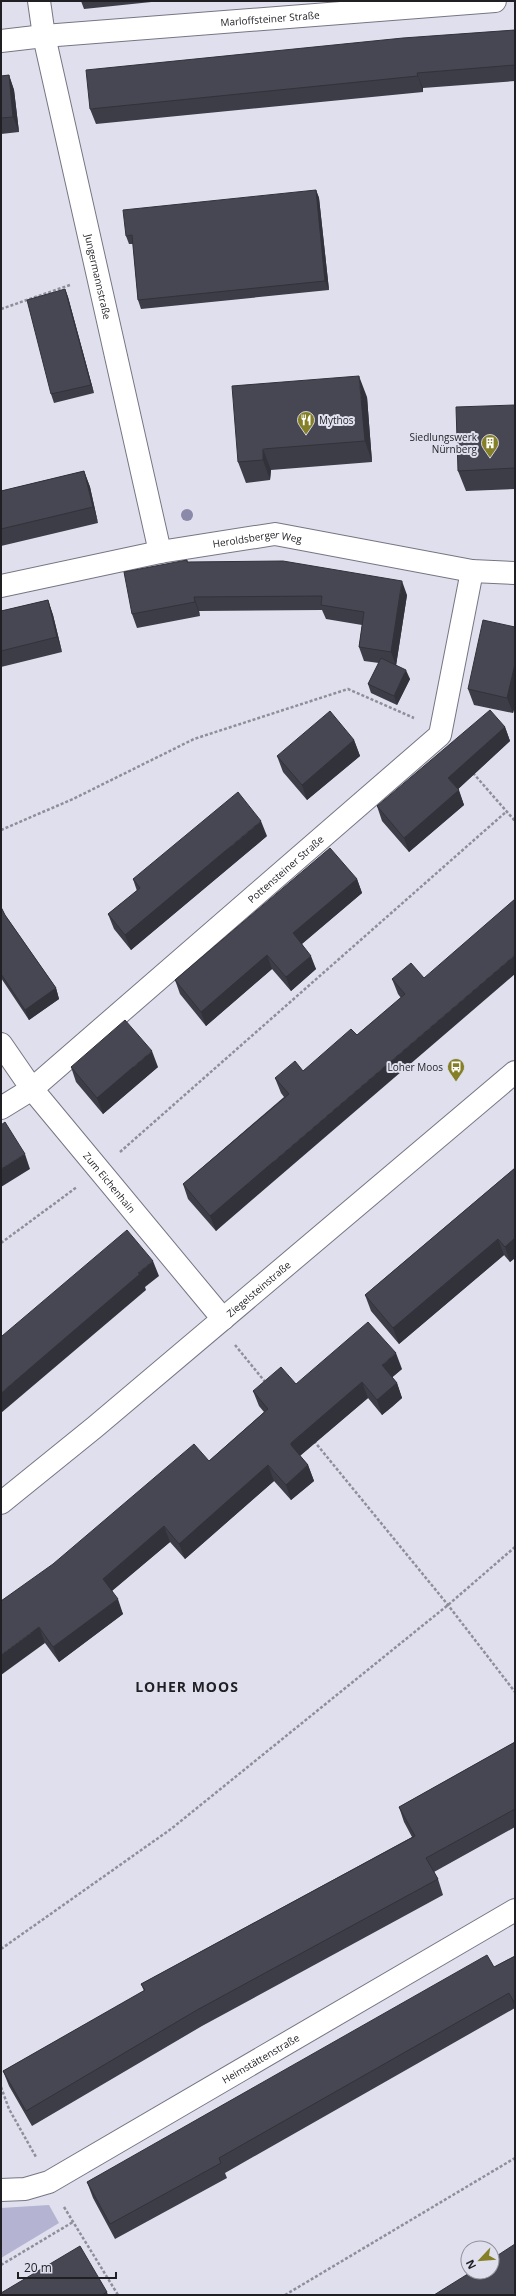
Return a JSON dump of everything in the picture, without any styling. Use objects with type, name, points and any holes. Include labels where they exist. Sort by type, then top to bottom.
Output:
[{"type":"street","name":"Jungermannstraße","points":[[39,1],[44,36],[160,552]]},
{"type":"street","name":"Marloffsteiner Straße","points":[[1,41],[44,36],[495,1]]},
{"type":"street","name":"Heroldsberger Weg","points":[[1,586],[160,552],[275,534],[472,571],[515,573]]},
{"type":"street","points":[[440,735],[472,571]]},
{"type":"street","name":"Pottensteiner Straße","points":[[1,1108],[32,1089],[440,735]]},
{"type":"street","name":"Zum Eichenhain","points":[[1,1044],[32,1089],[223,1318]]},
{"type":"street","name":"Ziegelsteinstraße","points":[[1,1503],[95,1428],[515,1072]]},
{"type":"street","name":"Heimstättenstraße","points":[[1,2190],[25,2189],[49,2182],[515,1910]]},
{"type":"path","points":[[1,309],[98,275]]},
{"type":"path","points":[[1,830],[73,799],[194,740],[348,689],[426,724],[440,735]]},
{"type":"path","points":[[471,770],[515,821]]},
{"type":"path","points":[[1,1244],[99,1170],[507,812]]},
{"type":"path","points":[[223,1318],[224,1332],[269,1387]]},
{"type":"path","points":[[309,1435],[448,1605],[515,1692]]},
{"type":"path","points":[[1,1949],[171,1829],[448,1605],[515,1547]]},
{"type":"path","points":[[1,2087],[9,2108],[49,2182],[118,2295]]},
{"type":"path","points":[[285,2295],[515,2158]]},
{"type":"path","points":[[1,2266],[73,2222]]},
{"type":"shaded area","points":[[49,2205],[59,2223],[1,2258],[1,2208]]},
{"type":"building","points":[[515,30],[515,65],[417,73],[418,76],[90,109],[86,70],[403,38]]},
{"type":"building","points":[[9,75],[13,117],[1,118],[1,76]]},
{"type":"building","points":[[316,190],[325,281],[138,300],[132,235],[126,236],[123,210]]},
{"type":"building","points":[[65,289],[91,385],[51,394],[27,300]]},
{"type":"building","name":"Mythos","points":[[359,376],[365,441],[263,449],[263,460],[238,462],[232,386]]},
{"type":"building","points":[[515,405],[515,468],[458,471],[456,407]]},
{"type":"building","points":[[84,471],[93,507],[1,529],[1,491]]},
{"type":"building","points":[[187,560],[187,562],[283,561],[402,581],[391,652],[359,647],[364,612],[321,605],[322,596],[194,597],[195,602],[132,614],[124,572]]},
{"type":"building","points":[[48,600],[57,637],[1,651],[1,611]]},
{"type":"building","points":[[483,620],[515,627],[515,664],[507,698],[468,689]]},
{"type":"building","points":[[381,658],[406,670],[394,696],[368,684]]},
{"type":"building","points":[[490,710],[505,727],[448,778],[459,790],[404,838],[377,806]]},
{"type":"building","points":[[330,711],[354,740],[302,785],[277,756]]},
{"type":"building","points":[[238,792],[261,821],[125,935],[108,914],[140,888],[133,879]]},
{"type":"building","points":[[330,848],[357,879],[293,933],[311,956],[286,977],[267,955],[201,1012],[175,980]]},
{"type":"building","points":[[515,899],[515,955],[210,1216],[183,1184],[289,1094],[275,1078],[295,1061],[303,1071],[351,1029],[357,1035],[405,994],[392,979],[411,963],[424,978]]},
{"type":"building","points":[[1,907],[56,988],[25,1010],[1,974]]},
{"type":"building","points":[[125,1020],[152,1051],[97,1098],[71,1067]]},
{"type":"building","points":[[5,1122],[25,1154],[1,1169],[1,1125]]},
{"type":"building","points":[[515,1168],[515,1238],[505,1247],[498,1239],[393,1328],[365,1295]]},
{"type":"building","points":[[127,1230],[153,1261],[138,1273],[140,1274],[1,1393],[1,1334],[2,1336]]},
{"type":"building","points":[[368,1322],[396,1353],[382,1365],[397,1383],[377,1400],[362,1382],[291,1443],[291,1445],[308,1465],[286,1485],[268,1465],[179,1544],[164,1526],[103,1579],[118,1599],[53,1647],[39,1627],[1,1655],[1,1601],[53,1564],[194,1444],[209,1461],[268,1409],[253,1391],[281,1367],[296,1384]]},
{"type":"building","points":[[515,1742],[515,1809],[426,1858],[438,1879],[197,2010],[26,2111],[3,2071],[145,1990],[141,1984],[415,1836],[399,1807]]},
{"type":"building","points":[[487,1955],[494,1967],[515,1956],[515,2004],[509,1993],[219,2158],[221,2163],[110,2224],[87,2182]]},
{"type":"building","points":[[515,2244],[515,2295],[434,2295],[460,2279],[500,2280],[500,2254]]},
{"type":"building","points":[[80,2246],[107,2292],[102,2295],[1,2295],[1,2293]]},
{"type":"place","name":"Mythos","points":[[306,435]]},
{"type":"place","name":"Siedlungswerk Nürnberg","points":[[490,458]]},
{"type":"place","name":"Loher Moos","points":[[456,1082]]},
{"type":"district","name":"LOHER MOOS","points":[[187,1686]]}]
